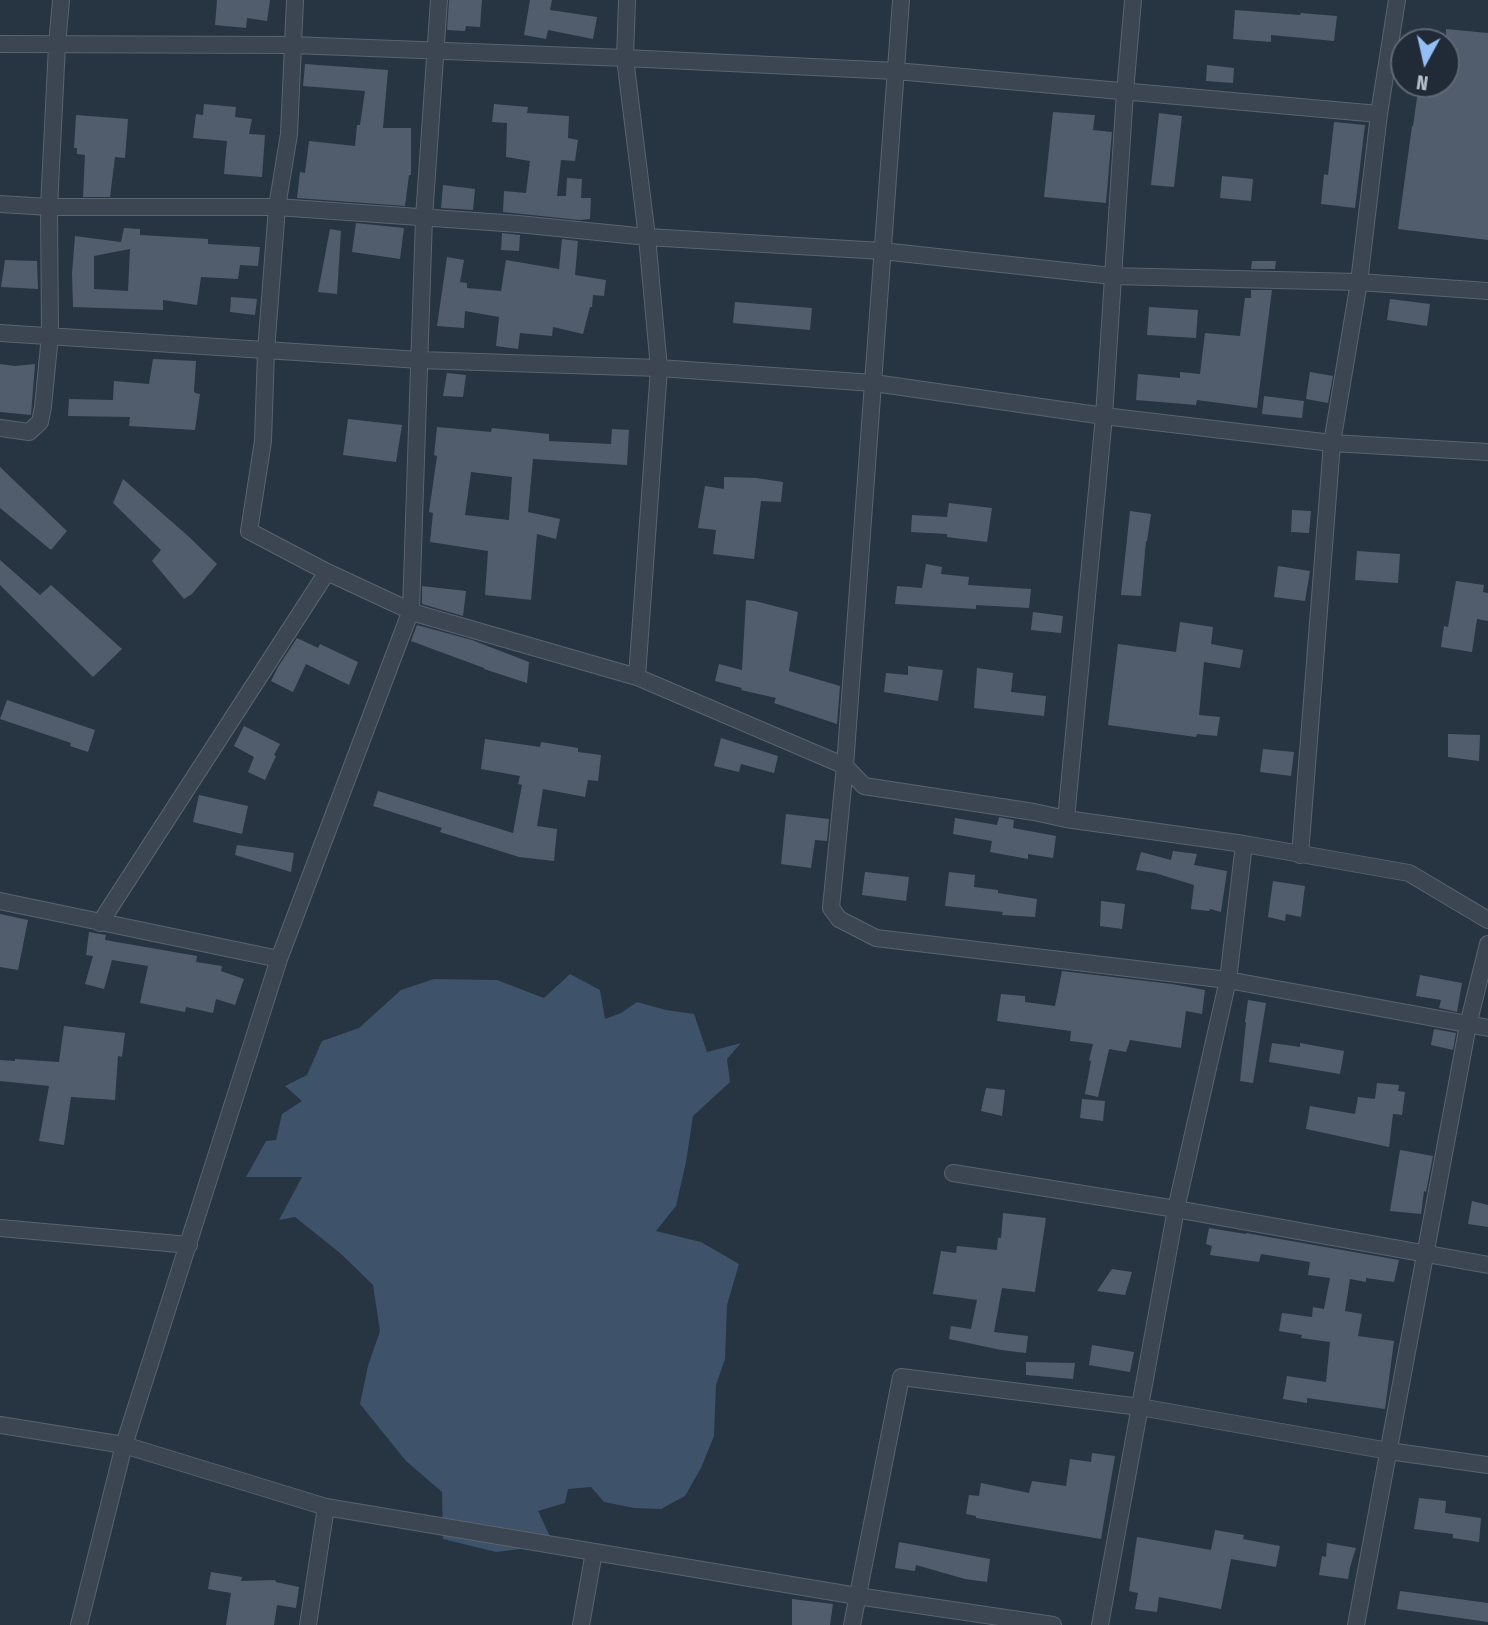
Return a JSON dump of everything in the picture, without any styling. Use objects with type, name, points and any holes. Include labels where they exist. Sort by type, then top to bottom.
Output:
[{"type":"street","points":[[0,428],[29,432],[40,422],[43,407],[50,335],[49,207],[61,0]]},
{"type":"street","points":[[295,0],[289,134],[277,207],[266,351],[263,440],[249,531],[327,572],[415,613],[637,677],[845,766],[864,786],[1244,844],[1409,873],[1488,920]]},
{"type":"street","points":[[79,1625],[124,1445],[279,959],[411,610],[424,218],[439,0]]},
{"type":"street","points":[[627,0],[625,58],[647,237],[659,368],[637,677]]},
{"type":"street","points":[[901,0],[845,766],[831,908],[839,919],[877,938],[1228,980],[1488,1028]]},
{"type":"street","points":[[1066,818],[1104,416],[1133,0]]},
{"type":"street","points":[[1300,855],[1332,443],[1359,282],[1396,0]]},
{"type":"street","points":[[0,44],[293,45],[896,71],[1379,114]]},
{"type":"street","points":[[0,204],[49,207],[277,207],[518,223],[647,237],[882,251],[1112,276],[1359,282],[1488,291]]},
{"type":"street","points":[[0,333],[420,360],[659,368],[874,383],[1104,416],[1332,443],[1488,452]]},
{"type":"street","points":[[100,923],[327,572]]},
{"type":"street","points":[[1100,1625],[1176,1209],[1228,980],[1244,844]]},
{"type":"street","points":[[0,901],[279,959]]},
{"type":"street","points":[[1356,1625],[1468,1025],[1488,944]]},
{"type":"street","points":[[953,1173],[1176,1209],[1488,1265]]},
{"type":"street","points":[[0,1228],[189,1245]]},
{"type":"street","points":[[852,1625],[901,1377],[1139,1407],[1389,1451],[1488,1465]]},
{"type":"street","points":[[0,1425],[124,1445],[326,1507],[857,1596],[1053,1625]]},
{"type":"street","points":[[308,1625],[326,1507]]},
{"type":"street","points":[[581,1625],[594,1552]]},
{"type":"water","points":[[570,974],[600,990],[605,1019],[621,1013],[637,1002],[694,1014],[707,1052],[741,1043],[727,1059],[730,1082],[693,1116],[676,1206],[656,1231],[701,1242],[739,1264],[727,1305],[725,1359],[716,1385],[714,1436],[701,1468],[685,1496],[661,1509],[634,1508],[604,1502],[591,1487],[568,1489],[565,1503],[538,1511],[554,1545],[496,1552],[443,1539],[442,1492],[406,1461],[360,1404],[368,1366],[380,1331],[373,1285],[340,1253],[295,1217],[279,1220],[302,1177],[246,1177],[266,1141],[276,1140],[282,1114],[302,1101],[285,1086],[307,1075],[322,1041],[359,1028],[401,990],[434,979],[497,980],[544,998]]},
{"type":"building","points":[[217,0],[270,0],[267,21],[247,18],[246,28],[215,25]]},
{"type":"building","points":[[449,0],[482,0],[480,27],[466,26],[465,31],[447,30]]},
{"type":"building","points":[[530,0],[552,0],[550,10],[597,17],[593,39],[548,30],[546,39],[524,35]]},
{"type":"building","points":[[1235,10],[1337,16],[1334,41],[1271,35],[1271,42],[1233,39]]},
{"type":"building","points":[[1460,30],[1488,33],[1488,240],[1398,229],[1417,98],[1460,98]]},
{"type":"building","points":[[305,64],[388,70],[383,128],[411,128],[411,175],[405,206],[297,198],[300,172],[305,173],[309,141],[355,146],[365,91],[303,86]]},
{"type":"building","points":[[1207,65],[1234,68],[1233,83],[1206,81]]},
{"type":"building","points":[[204,104],[236,107],[235,117],[252,119],[249,134],[265,135],[262,177],[224,174],[227,141],[193,138],[196,114],[203,115]]},
{"type":"building","points":[[494,104],[528,107],[527,113],[569,116],[568,138],[578,140],[575,161],[561,160],[557,196],[566,196],[567,178],[582,179],[581,198],[591,198],[590,219],[503,212],[504,191],[526,193],[530,161],[506,157],[507,123],[492,122]]},
{"type":"building","points":[[1053,112],[1095,115],[1093,130],[1112,132],[1106,203],[1044,197]]},
{"type":"building","points":[[1159,113],[1182,116],[1174,187],[1151,185]]},
{"type":"building","points":[[76,115],[128,119],[125,158],[115,157],[110,197],[83,197],[85,155],[77,154],[77,148],[74,148]]},
{"type":"building","points":[[1334,122],[1365,125],[1355,208],[1321,204],[1324,174],[1328,175]]},
{"type":"building","points":[[1222,176],[1253,179],[1251,201],[1220,198]]},
{"type":"building","points":[[443,185],[475,189],[473,210],[441,208]]},
{"type":"building","points":[[356,223],[404,228],[400,259],[352,252]]},
{"type":"building","points":[[124,228],[140,229],[140,235],[208,239],[208,244],[260,247],[258,266],[240,265],[238,279],[201,277],[197,305],[163,300],[163,310],[73,307],[75,236],[121,242]],"holes":[[[130,249],[128,291],[94,289],[94,256]]]},
{"type":"building","points":[[330,229],[341,231],[337,294],[318,292]]},
{"type":"building","points":[[502,233],[520,235],[519,251],[501,250]]},
{"type":"building","points":[[562,239],[578,241],[575,275],[606,280],[604,296],[593,295],[583,334],[553,327],[552,336],[520,333],[518,349],[496,346],[499,317],[465,311],[464,328],[437,326],[447,257],[464,260],[460,282],[467,283],[467,288],[501,291],[506,260],[559,269]]},
{"type":"building","points":[[5,260],[37,261],[38,289],[1,287]]},
{"type":"building","points":[[1252,261],[1276,261],[1275,269],[1251,269]]},
{"type":"building","points":[[1251,290],[1272,290],[1257,408],[1197,400],[1196,405],[1136,400],[1138,374],[1180,378],[1180,372],[1200,374],[1205,333],[1240,336],[1245,298],[1251,298]]},
{"type":"building","points":[[231,297],[257,299],[255,315],[230,312]]},
{"type":"building","points":[[1390,299],[1430,304],[1427,326],[1387,320]]},
{"type":"building","points":[[735,302],[812,308],[810,330],[733,323]]},
{"type":"building","points":[[1149,307],[1198,310],[1196,338],[1147,335]]},
{"type":"building","points":[[153,359],[196,361],[194,391],[200,394],[195,430],[129,426],[130,417],[68,416],[69,399],[113,400],[114,381],[149,384]]},
{"type":"building","points":[[0,364],[35,364],[31,415],[0,412]]},
{"type":"building","points":[[1310,372],[1333,376],[1328,403],[1306,399]]},
{"type":"building","points":[[447,373],[466,375],[463,397],[443,396]]},
{"type":"building","points":[[1264,396],[1304,401],[1302,418],[1262,414]]},
{"type":"building","points":[[348,419],[402,425],[396,462],[343,455]]},
{"type":"building","points":[[437,427],[491,432],[492,428],[549,434],[549,441],[611,444],[612,429],[629,430],[627,465],[533,459],[528,512],[560,519],[556,539],[537,534],[531,600],[485,595],[488,551],[430,542],[433,513],[429,512],[437,456],[434,455]],"holes":[[[471,472],[512,477],[509,520],[465,515]]]},
{"type":"building","points":[[0,467],[67,531],[51,550],[0,508]]},
{"type":"building","points":[[724,477],[783,482],[781,502],[761,501],[754,559],[713,554],[716,530],[698,528],[705,486],[724,489]]},
{"type":"building","points":[[123,479],[217,564],[192,594],[184,599],[152,561],[161,550],[113,503]]},
{"type":"building","points":[[949,503],[992,508],[987,542],[947,537],[947,534],[911,532],[912,515],[947,517]]},
{"type":"building","points":[[1292,510],[1311,511],[1309,533],[1291,532]]},
{"type":"building","points":[[1130,511],[1151,514],[1141,596],[1121,595]]},
{"type":"building","points":[[1357,551],[1400,554],[1398,583],[1355,580]]},
{"type":"building","points":[[0,560],[40,595],[51,585],[122,649],[93,677],[0,585]]},
{"type":"building","points":[[926,564],[942,567],[941,574],[969,577],[968,585],[1031,589],[1029,608],[976,605],[976,609],[895,604],[897,586],[922,588]]},
{"type":"building","points":[[1278,566],[1310,571],[1305,601],[1274,597]]},
{"type":"building","points":[[1456,581],[1484,585],[1483,592],[1488,593],[1488,621],[1477,619],[1472,652],[1441,647],[1444,626],[1448,627]]},
{"type":"building","points":[[422,586],[466,591],[463,616],[422,604]]},
{"type":"building","points":[[746,600],[798,612],[789,671],[840,686],[837,724],[774,703],[776,698],[715,681],[719,664],[742,670]]},
{"type":"building","points":[[1033,612],[1063,616],[1061,633],[1031,630]]},
{"type":"building","points":[[1180,622],[1213,627],[1211,644],[1243,650],[1240,668],[1204,662],[1199,715],[1220,717],[1217,736],[1197,734],[1196,737],[1108,725],[1118,644],[1176,652]]},
{"type":"building","points":[[417,625],[472,640],[529,662],[527,683],[411,641]]},
{"type":"building","points":[[297,638],[318,648],[320,644],[358,662],[349,685],[306,664],[293,692],[271,681]]},
{"type":"building","points":[[908,666],[943,670],[938,701],[884,692],[886,673],[908,675]]},
{"type":"building","points":[[977,668],[1013,673],[1011,692],[1046,696],[1044,716],[974,708]]},
{"type":"building","points":[[7,700],[95,730],[88,752],[70,746],[71,743],[0,719]]},
{"type":"building","points":[[244,726],[280,744],[265,780],[248,772],[254,757],[234,746]]},
{"type":"building","points":[[1448,734],[1480,735],[1479,761],[1448,757]]},
{"type":"building","points":[[721,738],[778,756],[774,773],[741,764],[739,772],[714,766]]},
{"type":"building","points":[[485,739],[540,747],[541,742],[601,755],[598,781],[588,780],[585,797],[543,789],[537,826],[557,829],[554,861],[519,857],[440,832],[442,828],[373,806],[378,791],[513,833],[522,785],[518,784],[520,776],[481,769]]},
{"type":"building","points":[[1263,749],[1294,752],[1291,776],[1260,772]]},
{"type":"building","points":[[199,795],[248,806],[242,834],[193,822]]},
{"type":"building","points":[[786,814],[829,819],[827,841],[815,840],[811,868],[781,864]]},
{"type":"building","points":[[999,817],[1014,820],[1013,828],[1056,836],[1053,858],[1028,854],[1028,859],[990,852],[992,841],[953,834],[955,818],[997,825]]},
{"type":"building","points":[[237,845],[294,853],[291,872],[235,855]]},
{"type":"building","points":[[1173,851],[1197,854],[1194,865],[1227,871],[1221,912],[1191,909],[1194,885],[1136,870],[1141,852],[1171,860]]},
{"type":"building","points":[[865,872],[909,877],[906,901],[862,895]]},
{"type":"building","points":[[949,872],[975,875],[974,887],[1037,899],[1035,917],[945,906]]},
{"type":"building","points":[[1273,881],[1305,886],[1301,917],[1286,914],[1285,921],[1268,917]]},
{"type":"building","points":[[1101,901],[1125,904],[1122,929],[1100,926]]},
{"type":"building","points":[[0,914],[28,920],[18,970],[0,967]]},
{"type":"building","points":[[89,932],[106,935],[105,940],[197,956],[196,962],[222,966],[221,971],[244,979],[235,1005],[216,999],[213,1013],[186,1007],[185,1012],[140,1003],[148,966],[112,960],[104,989],[85,984],[93,956],[86,955]]},
{"type":"building","points":[[1062,971],[1205,990],[1202,1014],[1186,1011],[1181,1048],[1130,1040],[1126,1052],[1109,1049],[1098,1097],[1085,1094],[1093,1044],[1070,1041],[1071,1031],[997,1021],[1001,994],[1025,996],[1025,1002],[1055,1006]]},
{"type":"building","points":[[1420,975],[1462,983],[1457,1012],[1439,1008],[1441,1000],[1416,996]]},
{"type":"building","points":[[1248,1000],[1266,1003],[1253,1083],[1240,1081]]},
{"type":"building","points":[[64,1026],[125,1033],[122,1057],[118,1056],[115,1100],[71,1097],[64,1145],[39,1141],[49,1086],[0,1081],[0,1060],[59,1062]]},
{"type":"building","points":[[1434,1029],[1456,1033],[1453,1050],[1431,1045]]},
{"type":"building","points":[[1272,1043],[1300,1047],[1300,1043],[1344,1051],[1340,1074],[1269,1062]]},
{"type":"building","points":[[1377,1083],[1399,1085],[1398,1091],[1405,1092],[1402,1115],[1393,1114],[1389,1147],[1306,1129],[1310,1106],[1355,1114],[1358,1097],[1375,1099]]},
{"type":"building","points":[[986,1088],[1005,1090],[1002,1116],[981,1111]]},
{"type":"building","points":[[1082,1099],[1105,1101],[1103,1121],[1080,1118]]},
{"type":"building","points":[[1400,1150],[1433,1156],[1421,1214],[1390,1211]]},
{"type":"building","points":[[1472,1201],[1488,1205],[1488,1227],[1468,1224]]},
{"type":"building","points":[[1003,1213],[1046,1218],[1035,1292],[1002,1288],[994,1332],[1028,1336],[1026,1353],[949,1339],[951,1326],[971,1329],[977,1300],[933,1294],[941,1251],[956,1253],[957,1246],[997,1250]]},
{"type":"building","points":[[1209,1228],[1399,1260],[1394,1282],[1350,1279],[1345,1311],[1362,1314],[1358,1336],[1394,1341],[1385,1409],[1307,1398],[1307,1403],[1283,1399],[1287,1376],[1326,1382],[1330,1342],[1301,1338],[1302,1335],[1279,1331],[1282,1313],[1312,1317],[1313,1307],[1324,1309],[1330,1278],[1308,1275],[1310,1262],[1261,1254],[1259,1262],[1210,1255],[1212,1246],[1206,1244]]},
{"type":"building","points":[[1112,1269],[1132,1272],[1125,1295],[1097,1291]]},
{"type":"building","points":[[1092,1345],[1134,1352],[1130,1372],[1089,1365]]},
{"type":"building","points":[[1026,1362],[1075,1363],[1073,1379],[1026,1375]]},
{"type":"building","points":[[1092,1453],[1115,1456],[1101,1539],[976,1518],[966,1514],[969,1495],[979,1496],[981,1483],[1029,1493],[1032,1481],[1066,1486],[1070,1459],[1091,1462]]},
{"type":"building","points":[[1419,1498],[1446,1501],[1445,1513],[1481,1518],[1479,1542],[1453,1538],[1453,1534],[1414,1529]]},
{"type":"building","points":[[1215,1530],[1280,1546],[1276,1567],[1231,1559],[1221,1609],[1159,1597],[1157,1612],[1135,1609],[1138,1593],[1129,1591],[1137,1537],[1211,1550]]},
{"type":"building","points":[[899,1542],[990,1559],[987,1582],[965,1579],[916,1565],[915,1571],[895,1568]]},
{"type":"building","points":[[1327,1543],[1356,1548],[1348,1579],[1319,1575],[1322,1556],[1326,1557]]},
{"type":"building","points":[[211,1572],[242,1577],[241,1581],[275,1580],[299,1587],[296,1608],[277,1605],[274,1625],[226,1625],[231,1593],[208,1589]]},
{"type":"building","points":[[1400,1591],[1488,1603],[1488,1622],[1397,1609]]},
{"type":"building","points":[[792,1599],[833,1604],[830,1625],[792,1625]]}]
